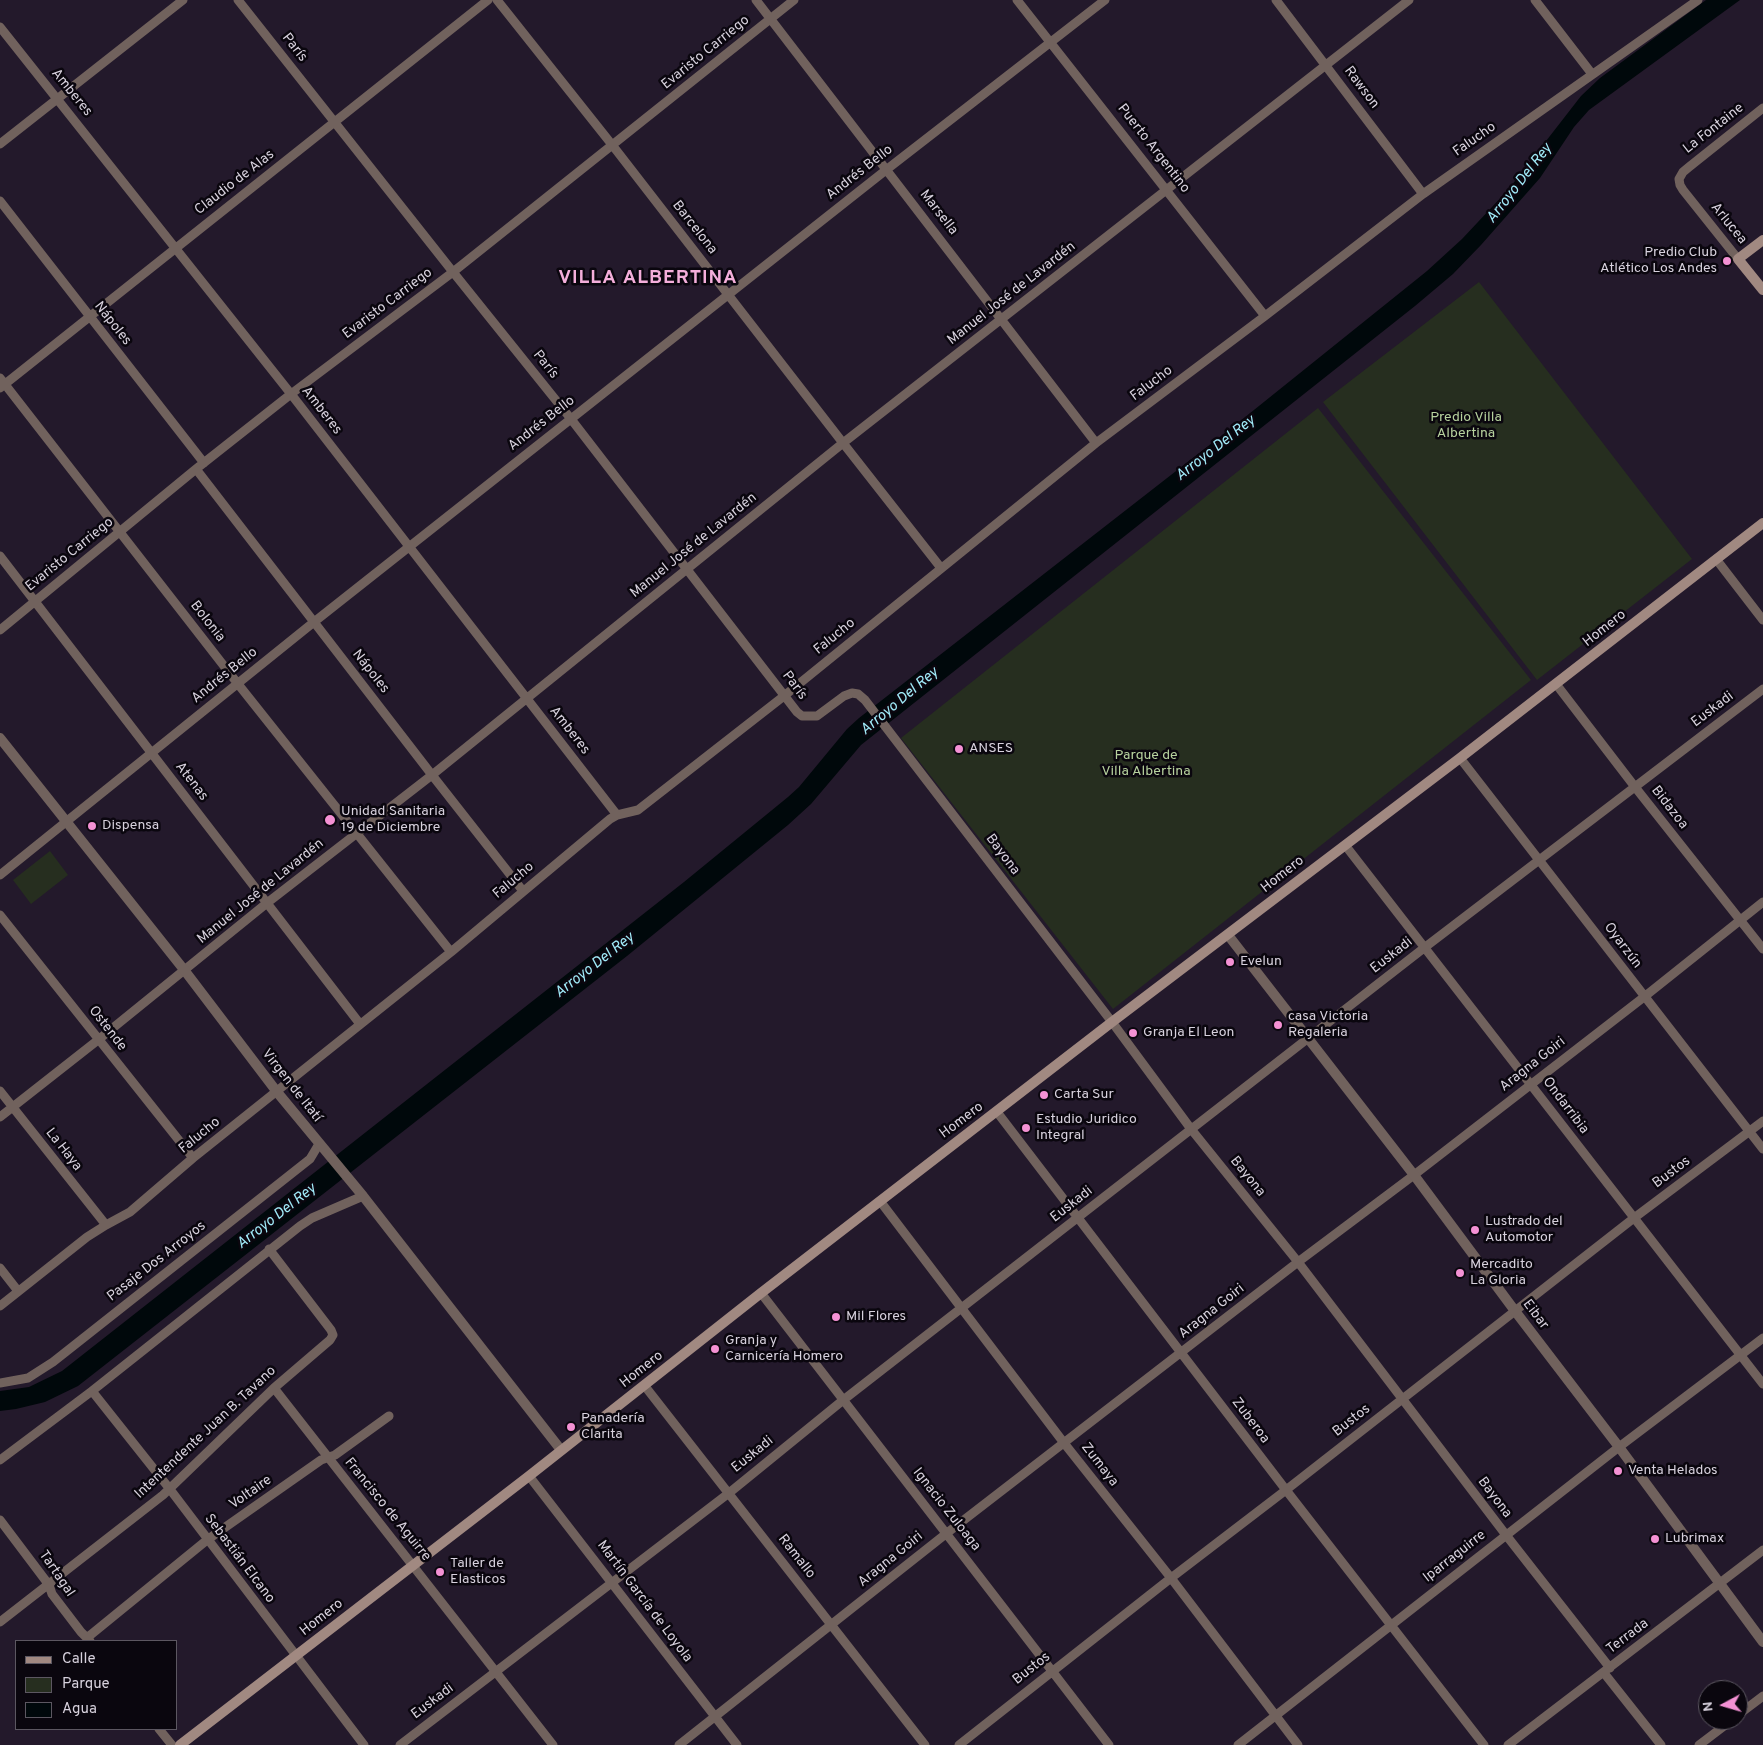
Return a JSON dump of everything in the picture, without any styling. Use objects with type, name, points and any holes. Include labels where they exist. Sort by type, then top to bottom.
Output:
[{"type":"main road","points":[[1738,259],[1763,240]]},
{"type":"main road","name":"Arlucea","points":[[1738,259],[1763,290]]},
{"type":"main road","name":"Homero","points":[[180,1745],[529,1476],[880,1201],[1460,758],[1763,523]]},
{"type":"street","points":[[0,144],[182,0]]},
{"type":"street","name":"París","points":[[238,0],[571,419],[797,712],[802,716],[817,716],[844,696],[852,693],[858,694],[866,700]]},
{"type":"street","name":"Claudio de Alas","points":[[2,384],[488,0]]},
{"type":"street","name":"Barcelona","points":[[497,0],[942,568]]},
{"type":"street","name":"Marsella","points":[[756,0],[1096,443]]},
{"type":"street","name":"Evaristo Carriego","points":[[0,630],[200,466],[291,394],[453,272],[794,0]]},
{"type":"street","name":"Puerto Argentino","points":[[1017,0],[1266,316]]},
{"type":"street","name":"Andrés Bello","points":[[0,875],[314,622],[1104,0]]},
{"type":"street","name":"Rawson","points":[[1276,0],[1423,194]]},
{"type":"street","name":"Manuel José de Lavardén","points":[[0,1117],[185,971],[267,903],[432,775],[843,443],[1409,0]]},
{"type":"street","points":[[1534,0],[1592,74]]},
{"type":"street","name":"Falucho","points":[[0,1306],[87,1237],[130,1212],[193,1158],[451,952],[610,819],[617,815],[638,810],[784,696],[1096,443],[1266,316],[1423,194],[1698,0]]},
{"type":"street","name":"Amberes","points":[[0,26],[291,394],[408,548],[617,815]]},
{"type":"street","name":"La Fontaine","points":[[1682,172],[1763,108]]},
{"type":"street","name":"Arlucea","points":[[1682,172],[1679,179],[1683,190],[1738,259]]},
{"type":"street","name":"Nápoles","points":[[0,201],[200,466],[314,622],[523,891]]},
{"type":"street","name":"Bolonia","points":[[2,384],[451,952]]},
{"type":"street","name":"Atenas","points":[[0,556],[360,1024]]},
{"type":"street","points":[[1716,560],[1763,620]]},
{"type":"street","name":"Bidazoa","points":[[1556,684],[1763,949]]},
{"type":"street","name":"Euskadi","points":[[400,1745],[729,1493],[842,1401],[1424,948],[1763,689]]},
{"type":"street","name":"Bayona","points":[[866,700],[1112,1022],[1191,1129],[1298,1262],[1506,1535],[1661,1745]]},
{"type":"street","name":"Virgen de Itatí","points":[[0,738],[185,971],[277,1092],[356,1187],[561,1450]]},
{"type":"street","name":"Oyarzún","points":[[1460,758],[1763,1149]]},
{"type":"street","name":"Ondarribia","points":[[1345,845],[1763,1384]]},
{"type":"street","name":"Aragna Goiri","points":[[679,1745],[947,1533],[1298,1262],[1414,1175],[1644,997],[1763,902]]},
{"type":"street","name":"Ostende","points":[[0,915],[193,1158]]},
{"type":"street","name":"Eibar","points":[[1228,935],[1414,1175],[1763,1642]]},
{"type":"street","name":"La Haya","points":[[0,1091],[106,1225]]},
{"type":"street","name":"Zuberoa","points":[[996,1112],[1484,1745]]},
{"type":"street","name":"Bustos","points":[[959,1745],[1634,1218],[1763,1121]]},
{"type":"street","name":"Pasaje Dos Arroyos","points":[[0,1383],[28,1378],[53,1362],[322,1148]]},
{"type":"street","points":[[0,1460],[306,1221],[363,1196]]},
{"type":"street","name":"Zumaya","points":[[880,1201],[961,1309],[1171,1578],[1298,1745]]},
{"type":"street","name":"Intentendente Juan B. Tavano","points":[[0,1622],[163,1494],[274,1388],[330,1340],[333,1335],[330,1330],[269,1249]]},
{"type":"street","points":[[0,1268],[18,1291]]},
{"type":"street","name":"Ignacio Zuloaga","points":[[761,1293],[842,1401],[947,1533],[1109,1745]]},
{"type":"street","name":"Iparraguirre","points":[[1238,1745],[1619,1447],[1763,1338]]},
{"type":"street","name":"Ramallo","points":[[644,1385],[925,1745]]},
{"type":"street","name":"Francisco de Aguirre","points":[[274,1388],[553,1745]]},
{"type":"street","name":"Sebastián Elcano","points":[[92,1390],[169,1488],[364,1745]]},
{"type":"street","name":"Voltaire","points":[[89,1639],[208,1540],[321,1460],[334,1455],[389,1416]]},
{"type":"street","name":"Martín García de Loyola","points":[[529,1476],[737,1745]]},
{"type":"street","name":"Tartagal","points":[[0,1520],[49,1585],[52,1594],[81,1632],[89,1639]]},
{"type":"street","name":"Terrada","points":[[1508,1745],[1763,1550]]},
{"type":"street","points":[[1748,1708],[1763,1696]]},
{"type":"street","points":[[159,1730],[172,1745]]},
{"type":"street","points":[[1699,1745],[1719,1730]]},
{"type":"green space","name":"Predio Villa Albertina","points":[[1479,282],[1692,559],[1537,680],[1323,402]]},
{"type":"green space","name":"Parque de Villa Albertina","points":[[1318,408],[1531,680],[1113,1009],[901,738]]},
{"type":"green space","points":[[50,851],[68,875],[31,904],[13,880]]},
{"type":"water","name":"Arroyo Del Rey","points":[[1706,0],[1740,0],[1589,110],[1574,127],[1540,178],[1453,274],[861,745],[811,804],[788,825],[627,956],[78,1386],[45,1402],[0,1411],[0,1391],[29,1387],[62,1371],[684,882],[799,787],[847,729],[859,718],[1239,422],[1427,271],[1462,239],[1508,190],[1581,96],[1600,78]]},
{"type":"place","name":"Predio Club Atlético Los Andes","points":[[1727,261]]},
{"type":"place","name":"ANSES","points":[[959,749]]},
{"type":"place","name":"Unidad Sanitaria 19 de Diciembre","points":[[330,820]]},
{"type":"place","name":"Dispensa","points":[[92,826]]},
{"type":"place","name":"Evelun","points":[[1230,962]]},
{"type":"place","name":"casa Victoria Regaleria","points":[[1278,1025]]},
{"type":"place","name":"Granja El Leon","points":[[1133,1033]]},
{"type":"place","name":"Carta Sur","points":[[1044,1095]]},
{"type":"place","name":"Estudio Juridico Integral","points":[[1026,1128]]},
{"type":"place","name":"Lustrado del Automotor","points":[[1475,1230]]},
{"type":"place","name":"Mercadito La Gloria","points":[[1460,1273]]},
{"type":"place","name":"Mil Flores","points":[[836,1317]]},
{"type":"place","name":"Granja y Carnicería Homero","points":[[715,1349]]},
{"type":"place","name":"Panadería Clarita","points":[[571,1427]]},
{"type":"place","name":"Venta Helados","points":[[1618,1471]]},
{"type":"place","name":"Lubrimax","points":[[1655,1539]]},
{"type":"place","name":"Taller de Elasticos","points":[[440,1572]]},
{"type":"district","name":"VILLA ALBERTINA","points":[[648,279]]}]
